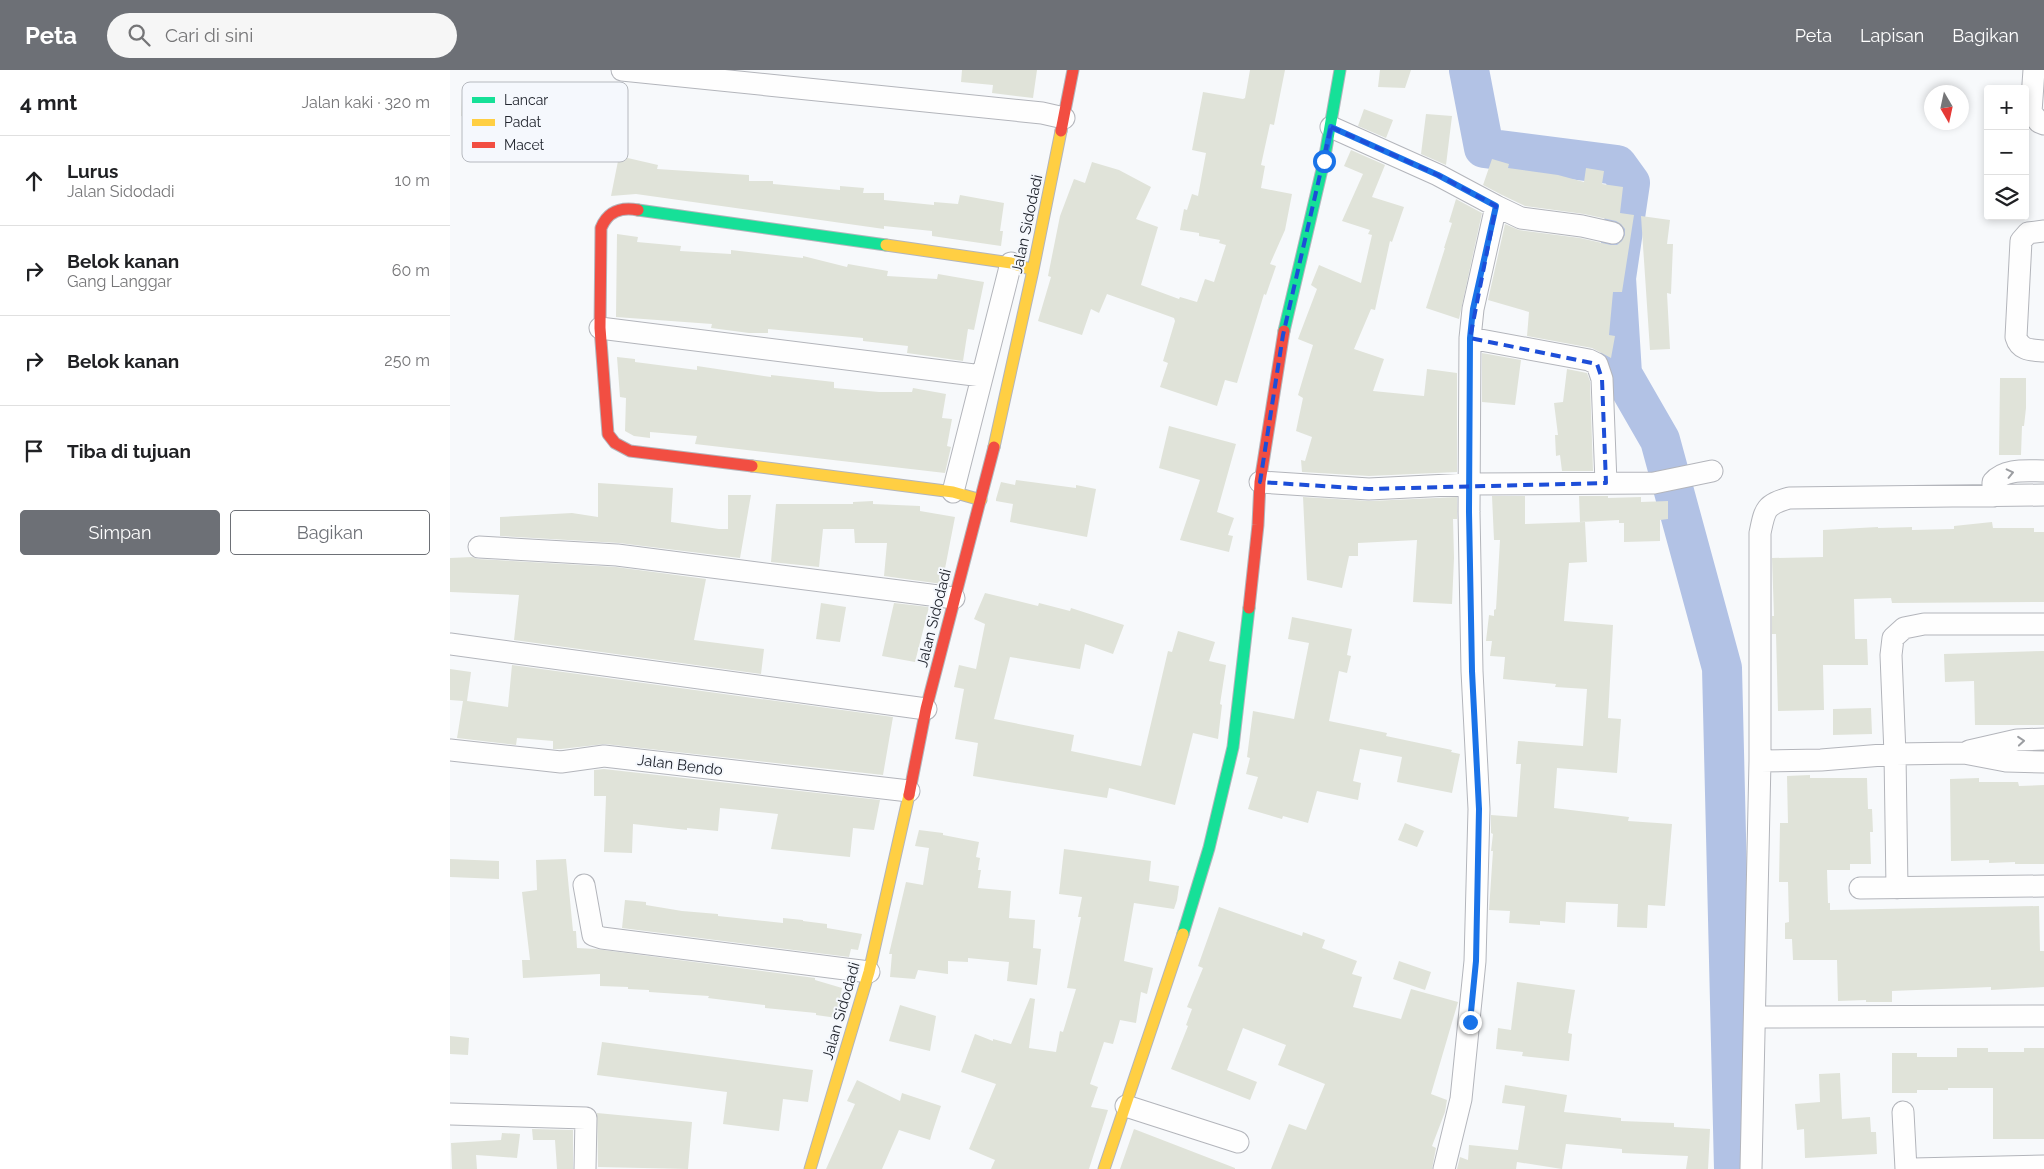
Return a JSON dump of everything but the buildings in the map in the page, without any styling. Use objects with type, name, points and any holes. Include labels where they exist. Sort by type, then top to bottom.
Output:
[{"type":"street","points":[[622,70],[1042,113],[1064,118]]},
{"type":"street","name":"Jalan Sidodadi","points":[[810,1169],[869,972],[902,833],[926,709],[981,500],[1033,270],[1073,70]]},
{"type":"street","points":[[1104,1169],[1176,957],[1210,848],[1233,747],[1257,534],[1260,482],[1283,335],[1331,127],[1340,70]]},
{"type":"street","points":[[2034,70],[2031,112],[2039,122],[2044,124]]},
{"type":"street","points":[[1331,127],[1438,175],[1521,218],[1582,226],[1613,233]]},
{"type":"street","points":[[1444,1169],[1461,1099],[1476,961],[1479,809],[1472,671],[1469,484],[1470,338],[1473,309],[1496,206]]},
{"type":"street","points":[[981,500],[953,492],[630,451],[616,445],[609,439],[606,429],[600,328],[602,228],[609,213],[617,209],[634,209],[1012,263],[1033,270]]},
{"type":"street","points":[[2044,230],[2028,233],[2021,241],[2016,337],[2020,346],[2024,348],[2044,350]]},
{"type":"street","points":[[953,492],[1012,263]]},
{"type":"street","points":[[600,328],[982,376]]},
{"type":"street","points":[[1470,338],[1589,360],[1597,364],[1602,379],[1606,483]]},
{"type":"street","points":[[1260,482],[1369,489],[1469,484],[1654,483],[1712,471]]},
{"type":"street","points":[[1993,496],[1993,482],[1997,477],[2010,472],[2044,471]]},
{"type":"street","points":[[1751,1169],[1756,1017],[1760,761],[1760,533],[1764,513],[1772,503],[1789,498],[2044,495]]},
{"type":"street","points":[[479,547],[617,555],[954,598]]},
{"type":"street","points":[[1897,888],[1891,655],[1893,638],[1904,628],[1924,624],[2044,624]]},
{"type":"street","points":[[450,644],[926,709]]},
{"type":"street","points":[[1964,753],[2017,740],[2044,739]]},
{"type":"street","name":"Jalan Bendo","points":[[450,750],[561,762],[604,756],[909,791]]},
{"type":"street","points":[[1760,761],[1821,760],[1895,754],[1964,753],[2006,761],[2044,762]]},
{"type":"street","points":[[584,885],[593,935],[602,938],[869,972]]},
{"type":"street","points":[[1860,888],[2044,886]]},
{"type":"street","points":[[1756,1017],[2044,1016]]},
{"type":"street","points":[[1126,1106],[1238,1142]]},
{"type":"street","points":[[1903,1112],[1906,1169]]},
{"type":"street","points":[[450,1114],[586,1118],[585,1169]]},
{"type":"street","points":[[1913,1169],[2044,1166]]},
{"type":"highlighted area","points":[[1331,127],[1438,175],[1496,206],[1470,338],[1597,364],[1602,379],[1606,483],[1369,489],[1260,482],[1283,335]]},
{"type":"waterway","points":[[1469,70],[1484,148],[1617,165],[1630,183],[1616,278],[1622,374],[1660,440],[1722,668],[1734,1169]]},
{"type":"traffic: fast","points":[[1284,331],[1324,161],[1340,70]]},
{"type":"traffic: fast","points":[[638,210],[886,245]]},
{"type":"traffic: fast","points":[[1183,934],[1209,848],[1233,747],[1249,608]]},
{"type":"traffic: slow","points":[[994,447],[1061,131]]},
{"type":"traffic: slow","points":[[886,245],[1011,263],[1033,270]]},
{"type":"traffic: slow","points":[[752,466],[953,492],[981,500]]},
{"type":"traffic: slow","points":[[810,1169],[869,972],[909,795]]},
{"type":"traffic: slow","points":[[1104,1169],[1183,934]]},
{"type":"traffic: jam","points":[[1061,131],[1073,70]]},
{"type":"traffic: jam","points":[[638,210],[626,209],[611,214],[601,228],[600,328],[608,434],[615,443],[630,451],[752,466]]},
{"type":"traffic: jam","points":[[1249,608],[1258,525],[1260,482],[1284,331]]},
{"type":"traffic: jam","points":[[909,795],[926,709],[994,447]]},
{"type":"route","points":[[1324,161],[1331,127],[1438,175],[1496,206],[1473,309],[1470,338],[1469,512],[1472,671],[1479,809],[1476,961],[1470,1022]]}]
